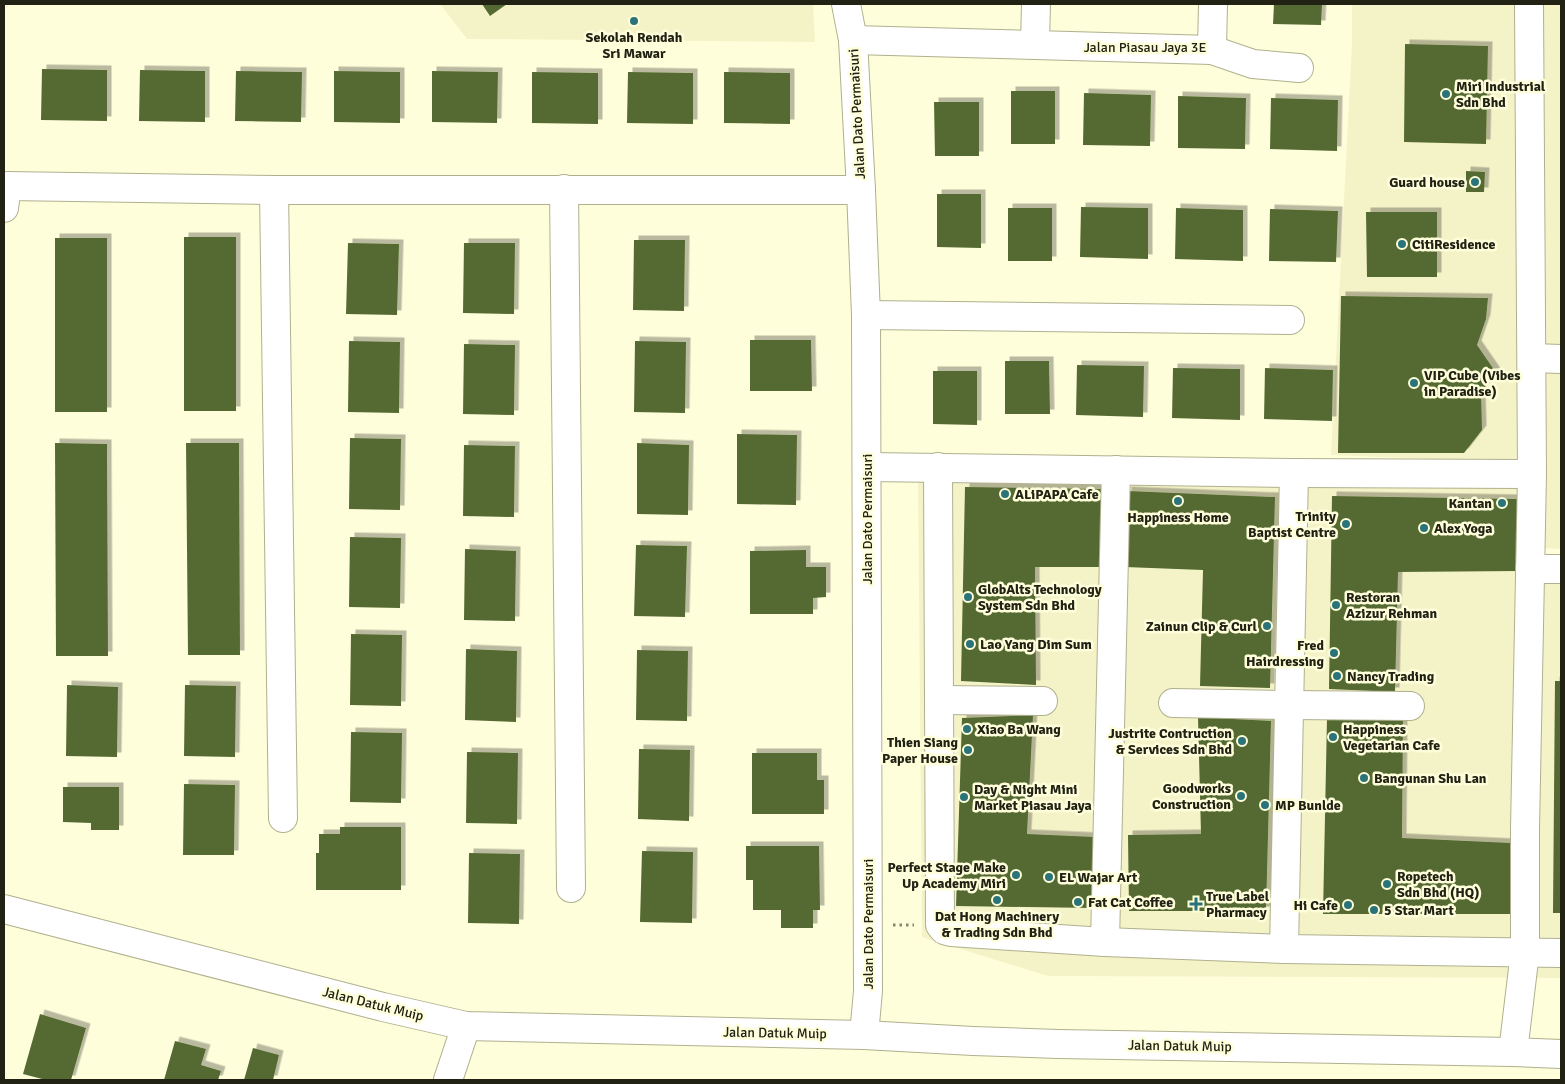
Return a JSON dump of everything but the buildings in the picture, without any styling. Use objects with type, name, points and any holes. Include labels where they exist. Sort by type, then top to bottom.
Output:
[{"type":"street","name":"Jalan Dato Permaisuri","points":[[846,4],[852,40],[862,190],[866,314],[868,991],[864,1035]]},
{"type":"street","points":[[1035,45],[1036,4]]},
{"type":"street","name":"Jalan Piasau Jaya 3E","points":[[852,40],[1212,50],[1213,4]]},
{"type":"street","points":[[1513,1052],[1525,952],[1525,819],[1532,474],[1529,4]]},
{"type":"street","points":[[1212,50],[1253,64],[1299,68]]},
{"type":"street","points":[[5,193],[274,190],[862,190]]},
{"type":"street","points":[[274,190],[283,818]]},
{"type":"street","points":[[564,190],[570,888]]},
{"type":"street","points":[[866,314],[1290,320]]},
{"type":"street","points":[[1532,358],[1561,359]]},
{"type":"street","points":[[867,467],[1294,473],[1532,474]]},
{"type":"street","points":[[938,467],[940,925],[944,930],[1106,942],[1284,949],[1561,953]]},
{"type":"street","points":[[1106,942],[1116,470]]},
{"type":"street","points":[[1284,949],[1294,473]]},
{"type":"street","points":[[1530,569],[1561,569]]},
{"type":"street","points":[[940,700],[1043,701]]},
{"type":"street","points":[[1173,703],[1289,706],[1410,706]]},
{"type":"street","name":"Jalan Datuk Muip","points":[[4,909],[373,1005],[466,1026],[864,1035],[1058,1044],[1561,1054]]},
{"type":"street","points":[[448,1080],[466,1026]]},
{"type":"path","points":[[868,926],[940,925]]},
{"type":"shaded area","name":"Sekolah Rendah Sri Mawar","points":[[440,4],[813,4],[815,42],[467,39]]},
{"type":"shaded area","points":[[1352,4],[1561,4],[1561,549],[1543,548],[1542,463],[1331,455],[1352,43]]},
{"type":"shaded area","points":[[918,480],[1525,483],[1526,572],[1561,573],[1561,978],[1048,976],[922,937]]},
{"type":"place","name":"Sekolah Rendah Sri Mawar","points":[[634,21]]},
{"type":"place","name":"Miri Industrial Sdn Bhd","points":[[1446,94]]},
{"type":"place","name":"Guard house","points":[[1475,182]]},
{"type":"place","name":"CitiResidence","points":[[1402,244]]},
{"type":"place","name":"VIP Cube (Vibes in Paradise)","points":[[1414,383]]},
{"type":"place","name":"ALiPAPA Cafe","points":[[1005,494]]},
{"type":"place","name":"Happiness Home","points":[[1178,501]]},
{"type":"place","name":"Kantan","points":[[1502,503]]},
{"type":"place","name":"Trinity Baptist Centre","points":[[1346,524]]},
{"type":"place","name":"Alex Yoga","points":[[1424,528]]},
{"type":"place","name":"GlobAlts Technology System Sdn Bhd","points":[[968,597]]},
{"type":"place","name":"Restoran Azizur Rehman","points":[[1336,605]]},
{"type":"place","name":"Zainun Clip & Curl","points":[[1267,626]]},
{"type":"place","name":"Lao Yang Dim Sum","points":[[970,644]]},
{"type":"place","name":"Fred Hairdressing","points":[[1334,653]]},
{"type":"place","name":"Nancy Trading","points":[[1337,676]]},
{"type":"place","name":"Xiao Ba Wang","points":[[967,729]]},
{"type":"place","name":"Happiness Vegetarian Cafe","points":[[1333,737]]},
{"type":"place","name":"Justrite Contruction & Services Sdn Bhd","points":[[1242,741]]},
{"type":"place","name":"Thien Siang Paper House","points":[[968,750]]},
{"type":"place","name":"Bangunan Shu Lan","points":[[1364,778]]},
{"type":"place","name":"Goodworks Construction","points":[[1241,796]]},
{"type":"place","name":"Day & Night Mini Market Piasau Jaya","points":[[964,797]]},
{"type":"place","name":"MP Bunlde","points":[[1265,805]]},
{"type":"place","name":"Perfect Stage Make Up Academy Miri","points":[[1016,875]]},
{"type":"place","name":"EL Wajar Art","points":[[1049,877]]},
{"type":"place","name":"Ropetech Sdn Bhd (HQ)","points":[[1387,884]]},
{"type":"place","name":"Dat Hong Machinery & Trading Sdn Bhd","points":[[997,900]]},
{"type":"place","name":"Fat Cat Coffee","points":[[1078,902]]},
{"type":"place","name":"True Label Pharmacy","points":[[1196,904]]},
{"type":"place","name":"Hi Cafe","points":[[1348,905]]},
{"type":"place","name":"5 Star Mart","points":[[1374,910]]}]
